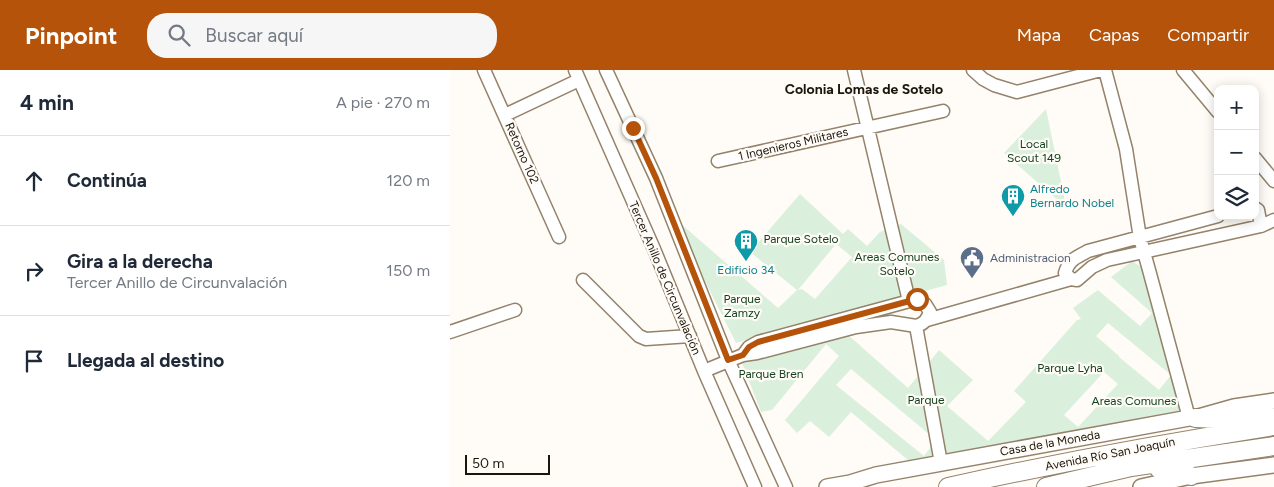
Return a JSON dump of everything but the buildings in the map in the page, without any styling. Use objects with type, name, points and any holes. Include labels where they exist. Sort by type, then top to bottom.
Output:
[{"type":"highway","points":[[1192,418],[1222,419],[1263,416],[1274,418]]},
{"type":"highway","name":"Avenida Río San Joaquín","points":[[948,487],[1118,452],[1274,426]]},
{"type":"highway","name":"Avenida Río San Joaquín","points":[[1046,487],[1131,467],[1274,446]]},
{"type":"highway","points":[[1131,467],[1148,470],[1171,468],[1191,476]]},
{"type":"main road","name":"Casa de la Moneda","points":[[827,487],[850,483],[876,475],[1192,418],[1234,407],[1274,401]]},
{"type":"main road","points":[[1141,487],[1191,476],[1274,465]]},
{"type":"street","name":"Retorno 102","points":[[484,70],[558,237]]},
{"type":"street","points":[[606,70],[656,178],[728,360],[786,487]]},
{"type":"street","points":[[854,70],[910,301]]},
{"type":"street","points":[[973,70],[994,85],[1017,92],[1101,70]]},
{"type":"street","points":[[1105,70],[1126,149],[1143,252],[1192,418]]},
{"type":"street","points":[[1183,70],[1214,107]]},
{"type":"street","points":[[505,115],[577,75]]},
{"type":"street","name":"Tercer Anillo de Circunvalación","points":[[577,75],[651,242],[755,487]]},
{"type":"street","name":"1 Ingenieros Militares","points":[[718,162],[943,111]]},
{"type":"street","points":[[1259,163],[1274,181]]},
{"type":"street","points":[[1259,215],[1261,226]]},
{"type":"street","points":[[1071,279],[1065,273],[1068,264],[1074,258],[1088,251],[1214,217]]},
{"type":"street","points":[[704,370],[743,355],[856,328],[891,322],[921,323],[1071,279],[1077,280],[1092,267],[1107,260],[1261,226],[1274,220]]},
{"type":"street","points":[[583,280],[640,336],[646,339],[690,336]]},
{"type":"street","points":[[743,355],[749,347],[758,342],[917,299],[925,304],[930,312],[921,323],[941,463]]},
{"type":"street","points":[[450,332],[515,310]]},
{"type":"green space","name":"Local Scout 149","points":[[1046,109],[1065,201],[1062,204],[1004,153]]},
{"type":"green space","points":[[800,194],[843,234],[848,229],[867,246],[880,232],[901,224],[944,260],[947,285],[736,343],[673,217],[778,308],[797,290],[750,252]],"holes":[[[836,244],[852,257],[815,299],[802,289],[798,290]]]},
{"type":"green space","points":[[1132,261],[1146,270],[1182,417],[915,466],[851,412],[829,437],[810,421],[797,433],[785,420],[839,356],[826,344],[772,410],[761,412],[740,358],[847,334],[908,388],[939,350],[973,380],[947,406],[988,441],[1026,402],[1014,391],[1077,320],[1081,319],[1073,308],[1098,290],[1140,326],[1152,313],[1111,277]],"holes":[[[1108,323],[1171,375],[1159,390],[1096,336]],[[851,369],[936,440],[924,456],[836,385]],[[1104,372],[1118,384],[1078,427],[1064,415]]]},
{"type":"place","name":"Alfredo Bernardo Nobel","points":[[1013,217]]},
{"type":"place","name":"Edificio 34","points":[[746,262]]},
{"type":"place","name":"Administracion","points":[[972,279]]},
{"type":"district","name":"Colonia Lomas de Sotelo","points":[[864,89]]},
{"type":"route","points":[[633,128],[656,178],[728,360],[743,355],[749,347],[758,342],[917,299]]},
{"type":"park label","name":"Parque Sotelo","points":[[801,239]]},
{"type":"park label","name":"Areas Comunes Sotelo","points":[[897,264]]},
{"type":"park label","name":"Parque Zamzy","points":[[742,306]]},
{"type":"park label","name":"Parque Lyha","points":[[1070,368]]},
{"type":"park label","name":"Parque Bren","points":[[771,374]]},
{"type":"park label","name":"Parque","points":[[926,400]]},
{"type":"park label","name":"Areas Comunes","points":[[1134,401]]}]
